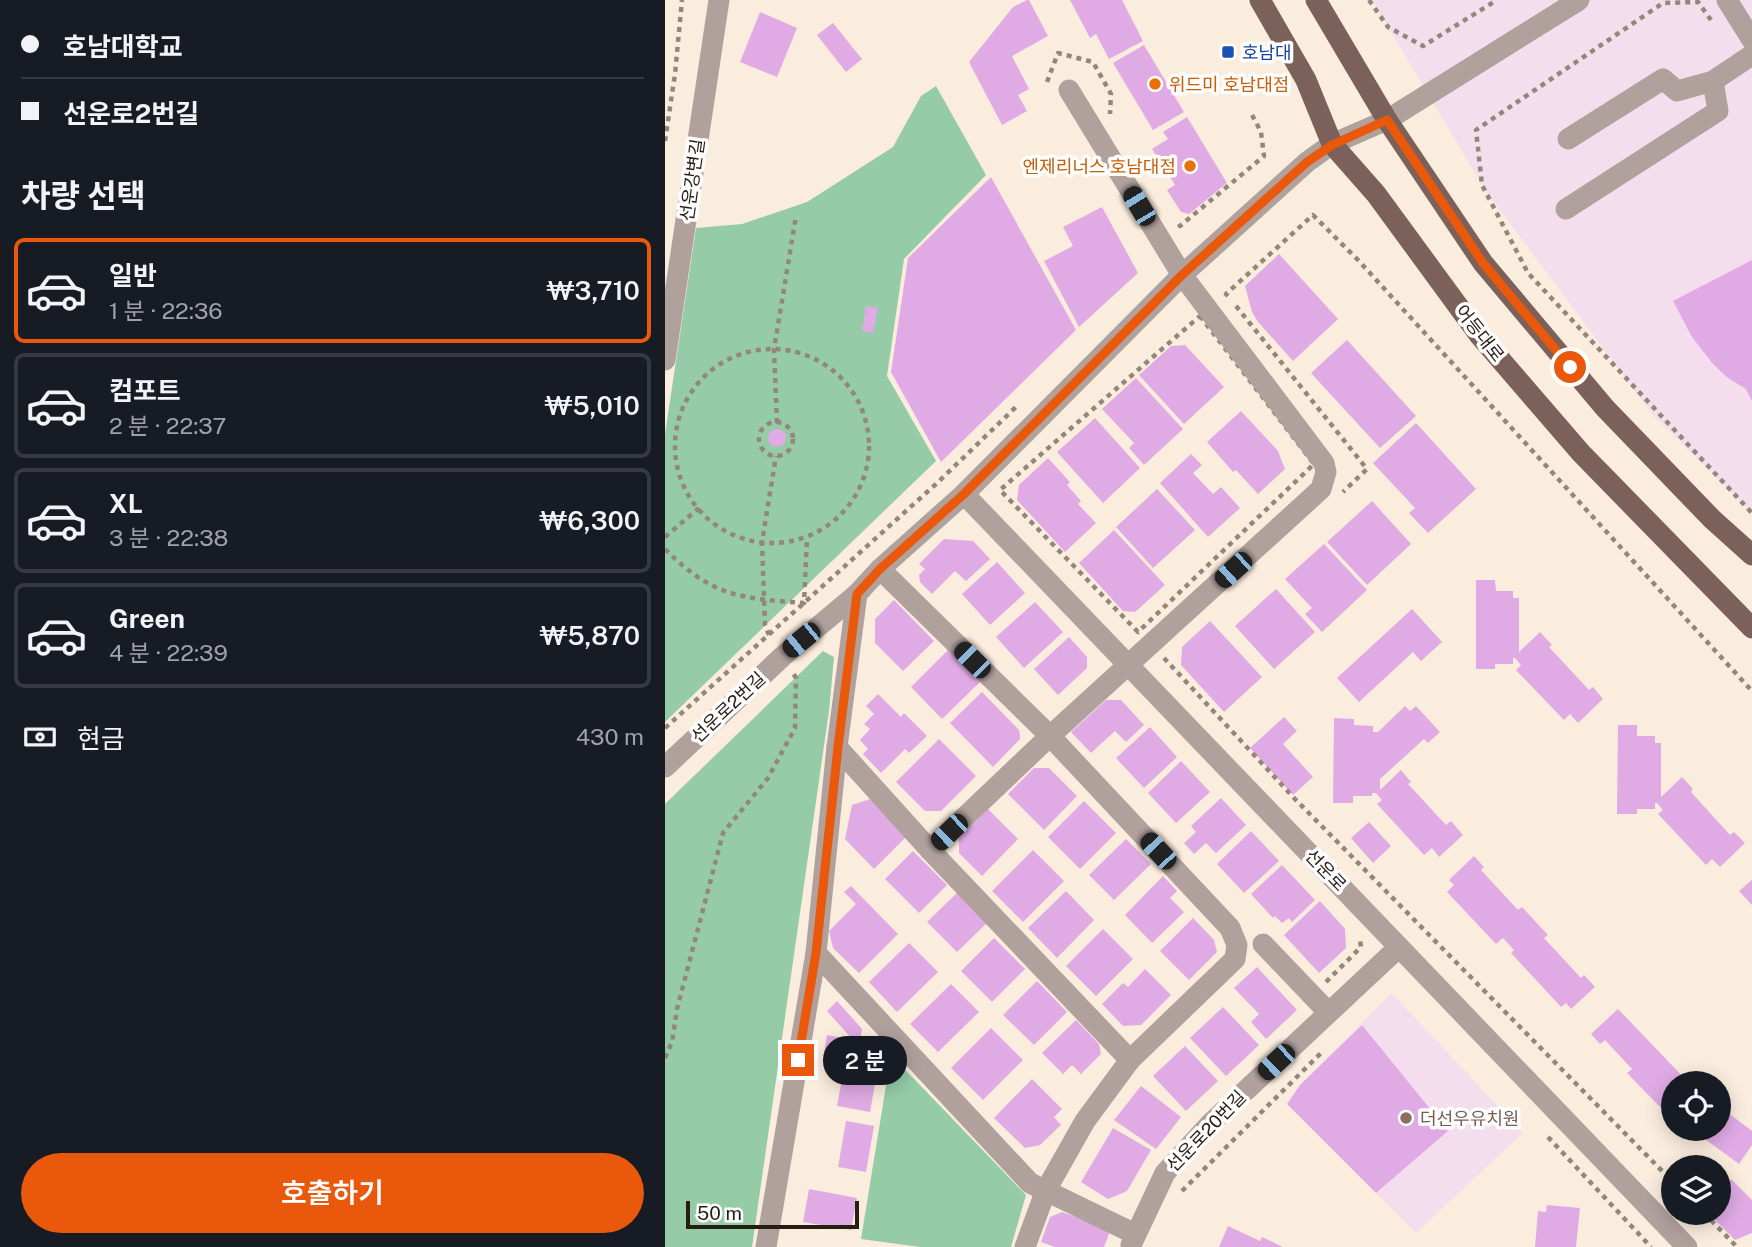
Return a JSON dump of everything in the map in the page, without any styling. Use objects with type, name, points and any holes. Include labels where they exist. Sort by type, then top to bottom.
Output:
[{"type":"main road","name":"어등대로","points":[[1261,0],[1307,80],[1332,145],[1376,194],[1480,336],[1581,453],[1752,628]]},
{"type":"main road","points":[[1316,0],[1387,120],[1483,263],[1605,408],[1712,519],[1752,555]]},
{"type":"street","name":"선운강변길","points":[[665,360],[719,0]]},
{"type":"street","name":"선운로2번길","points":[[665,767],[783,656],[857,594],[880,569],[964,494],[1182,275],[1307,162],[1332,145],[1387,120],[1579,0]]},
{"type":"street","points":[[1727,0],[1752,40]]},
{"type":"street","points":[[1568,139],[1663,79],[1677,92],[1713,80],[1752,55]]},
{"type":"street","points":[[1566,209],[1717,111],[1713,80]]},
{"type":"street","points":[[930,850],[1050,736],[1321,489],[1327,472],[1319,456],[1182,275],[1069,90]]},
{"type":"street","name":"선운로","points":[[964,494],[1687,1247]]},
{"type":"street","points":[[880,569],[1050,736],[1230,928],[1237,945],[1235,959],[1130,1060],[1085,1121],[1046,1190],[1025,1247]]},
{"type":"street","points":[[766,1247],[816,953],[857,594]]},
{"type":"street","points":[[838,747],[930,850],[1130,1060]]},
{"type":"street","points":[[1263,944],[1328,1013]]},
{"type":"street","name":"선운로20번길","points":[[1133,1241],[1165,1173],[1209,1125],[1399,947]]},
{"type":"street","points":[[816,953],[1030,1183],[1133,1241]]},
{"type":"path","points":[[665,141],[682,0]]},
{"type":"path","points":[[1369,0],[1388,27],[1423,46],[1497,0]]},
{"type":"path","points":[[1714,24],[1698,2],[1663,3],[1476,130],[1482,185],[1528,273],[1752,513]]},
{"type":"path","points":[[1045,87],[1058,53],[1093,62],[1111,94],[1109,121]]},
{"type":"path","points":[[1173,216],[1181,226],[1264,156],[1261,132],[1250,111]]},
{"type":"path","points":[[1336,497],[1367,469],[1226,294],[1313,215],[1368,270],[1752,691]]},
{"type":"path","points":[[777,423],[774,349],[796,216]]},
{"type":"path","points":[[1200,316],[1314,464],[1138,632],[1000,490],[1200,316]]},
{"type":"path","points":[[757,349],[774,349],[789,349],[819,360],[844,379],[861,406],[869,438],[866,470],[853,500],[831,524],[807,538],[769,543],[737,536],[709,520],[689,496],[677,466],[676,434],[684,404],[702,378],[727,359],[757,349]]},
{"type":"path","points":[[665,728],[936,484],[1027,397]]},
{"type":"path","points":[[777,423],[790,430],[792,438],[787,451],[776,456],[767,454],[759,441],[764,427],[777,423]]},
{"type":"path","points":[[769,635],[765,625],[762,542],[776,456]]},
{"type":"path","points":[[665,537],[699,507]]},
{"type":"path","points":[[804,603],[807,538]]},
{"type":"path","points":[[665,548],[704,582],[729,594],[804,603]]},
{"type":"path","points":[[1162,656],[1295,799],[1661,1170]]},
{"type":"path","points":[[665,1058],[672,1042],[677,1009],[723,833],[768,778],[795,728],[796,678],[791,670]]},
{"type":"path","points":[[1174,1199],[1329,1045]]},
{"type":"path","points":[[1716,1225],[1737,1247]]},
{"type":"shaded area","points":[[1372,0],[1752,0],[1752,513],[1652,414],[1485,190]]},
{"type":"shaded area","name":"더선우유치원","points":[[1392,993],[1523,1133],[1416,1233],[1287,1104],[1300,1085]]},
{"type":"green space","points":[[936,86],[986,175],[904,259],[887,376],[936,461],[665,722],[665,434],[696,228],[742,224],[807,202],[893,147],[921,96]]},
{"type":"green space","points":[[823,651],[834,657],[829,711],[752,1247],[665,1247],[665,804]]},
{"type":"green space","points":[[891,1055],[1026,1195],[1011,1247],[920,1247],[861,1239]]},
{"type":"building","points":[[1027,0],[1048,36],[1012,56],[1029,89],[1018,95],[1027,111],[1002,125],[969,62],[1013,7]]},
{"type":"building","points":[[1070,0],[1122,0],[1143,41],[1109,59],[1096,34],[1090,38]]},
{"type":"building","points":[[760,12],[797,28],[777,77],[740,62]]},
{"type":"building","points":[[833,23],[862,59],[846,72],[817,35]]},
{"type":"building","points":[[1144,45],[1184,112],[1153,130],[1113,63]]},
{"type":"building","name":"엔제리너스 호남대점","points":[[1187,117],[1227,183],[1189,214],[1181,212],[1167,190],[1175,185],[1152,149],[1168,139],[1163,132]]},
{"type":"building","points":[[991,177],[1076,330],[941,462],[891,372],[908,258]]},
{"type":"building","points":[[1102,207],[1138,273],[1079,327],[1044,261],[1073,246],[1063,227]]},
{"type":"building","points":[[1279,254],[1338,319],[1293,361],[1258,322],[1252,312],[1245,286]]},
{"type":"building","points":[[1752,260],[1752,401],[1746,389],[1728,378],[1713,364],[1692,337],[1673,301]]},
{"type":"building","points":[[866,306],[878,308],[873,333],[862,331]]},
{"type":"building","points":[[1347,340],[1416,416],[1380,448],[1311,373]]},
{"type":"building","points":[[1185,345],[1224,387],[1184,424],[1139,375],[1171,346]]},
{"type":"building","points":[[1136,378],[1183,429],[1144,465],[1129,448],[1134,443],[1102,409]]},
{"type":"building","points":[[1241,411],[1278,451],[1285,469],[1258,494],[1236,470],[1233,472],[1207,442]]},
{"type":"building","points":[[1095,418],[1140,468],[1103,503],[1057,452]]},
{"type":"building","points":[[1416,423],[1476,489],[1428,533],[1409,513],[1415,508],[1373,463]]},
{"type":"building","points":[[777,429],[783,432],[786,438],[783,444],[777,447],[771,444],[768,438],[771,432]]},
{"type":"building","points":[[1191,454],[1202,465],[1193,473],[1213,494],[1221,487],[1240,508],[1208,537],[1160,483]]},
{"type":"building","points":[[1048,458],[1070,482],[1067,485],[1081,501],[1078,504],[1096,523],[1065,552],[1017,500],[1019,485]]},
{"type":"building","points":[[1157,489],[1195,530],[1153,568],[1116,527]]},
{"type":"building","points":[[1372,501],[1411,544],[1367,585],[1327,542]]},
{"type":"building","points":[[1114,530],[1165,585],[1135,612],[1123,611],[1079,563]]},
{"type":"building","points":[[944,539],[973,541],[990,559],[966,581],[955,571],[932,594],[920,582],[919,575],[925,569],[919,564]]},
{"type":"building","points":[[1324,544],[1367,590],[1322,632],[1305,614],[1312,608],[1285,579]]},
{"type":"building","points":[[997,562],[1025,593],[990,625],[962,594]]},
{"type":"building","points":[[1476,580],[1495,580],[1496,591],[1513,591],[1513,598],[1519,598],[1519,652],[1540,632],[1552,645],[1549,647],[1589,690],[1593,687],[1603,699],[1578,723],[1570,714],[1564,720],[1516,670],[1521,665],[1515,658],[1513,664],[1495,664],[1495,669],[1476,669]]},
{"type":"building","points":[[1276,589],[1315,632],[1274,669],[1235,626]]},
{"type":"building","points":[[894,600],[934,641],[903,671],[875,643],[875,619]]},
{"type":"building","points":[[1035,602],[1063,632],[1024,668],[996,637]]},
{"type":"building","points":[[1412,609],[1442,642],[1421,661],[1413,652],[1359,702],[1337,678]]},
{"type":"building","points":[[1210,621],[1262,677],[1224,712],[1181,665],[1182,647]]},
{"type":"building","points":[[1069,637],[1087,657],[1087,668],[1058,695],[1034,669]]},
{"type":"building","points":[[948,650],[980,682],[942,719],[911,687]]},
{"type":"building","points":[[982,692],[1019,730],[1020,736],[993,767],[950,723]]},
{"type":"building","points":[[878,694],[901,717],[904,713],[927,736],[909,753],[905,749],[881,773],[863,754],[868,749],[860,740],[870,729],[864,724],[874,714],[866,706]]},
{"type":"building","points":[[1106,700],[1121,700],[1144,725],[1126,742],[1115,731],[1091,753],[1071,732]]},
{"type":"building","points":[[1405,706],[1410,711],[1416,706],[1440,732],[1428,743],[1424,739],[1380,779],[1380,790],[1401,770],[1411,782],[1408,784],[1446,825],[1451,821],[1463,835],[1439,857],[1432,848],[1424,855],[1377,804],[1382,800],[1376,793],[1372,793],[1372,796],[1353,796],[1353,803],[1333,803],[1334,718],[1354,719],[1354,725],[1373,726],[1373,732],[1378,732]]},
{"type":"building","points":[[1284,717],[1297,731],[1283,744],[1313,777],[1293,795],[1250,748]]},
{"type":"building","points":[[1618,725],[1637,725],[1637,736],[1655,736],[1655,743],[1661,743],[1661,797],[1682,777],[1693,789],[1691,792],[1730,835],[1734,832],[1745,843],[1720,867],[1712,859],[1706,865],[1658,814],[1663,810],[1657,803],[1655,809],[1637,809],[1637,814],[1617,814]]},
{"type":"building","points":[[1150,727],[1177,757],[1144,788],[1116,758]]},
{"type":"building","points":[[939,739],[976,776],[941,811],[925,811],[896,782]]},
{"type":"building","points":[[1181,761],[1210,792],[1176,823],[1148,793]]},
{"type":"building","points":[[1034,768],[1049,768],[1077,796],[1044,830],[1008,794]]},
{"type":"building","points":[[1221,798],[1246,825],[1216,853],[1206,843],[1194,854],[1184,843],[1196,832],[1191,826]]},
{"type":"building","points":[[870,799],[907,836],[874,869],[845,839],[852,805]]},
{"type":"building","points":[[1084,801],[1116,833],[1080,869],[1048,837]]},
{"type":"building","points":[[988,809],[1018,839],[982,876],[959,853],[959,838]]},
{"type":"building","points":[[1369,822],[1391,846],[1373,863],[1351,838]]},
{"type":"building","points":[[1251,831],[1279,861],[1244,893],[1217,864]]},
{"type":"building","points":[[1126,839],[1151,864],[1114,900],[1089,875]]},
{"type":"building","points":[[1033,850],[1064,881],[1023,922],[992,891]]},
{"type":"building","points":[[913,851],[947,885],[919,913],[885,879]]},
{"type":"building","points":[[1474,856],[1484,867],[1481,870],[1518,910],[1522,907],[1548,935],[1544,938],[1581,978],[1584,975],[1595,987],[1571,1009],[1566,1003],[1561,1007],[1511,953],[1514,950],[1503,938],[1496,944],[1447,892],[1454,885],[1449,880]]},
{"type":"building","points":[[1282,865],[1315,900],[1292,922],[1289,918],[1282,923],[1275,916],[1273,918],[1251,894]]},
{"type":"building","points":[[1163,876],[1177,891],[1170,898],[1184,912],[1152,943],[1125,915]]},
{"type":"building","points":[[1752,880],[1752,905],[1739,891]]},
{"type":"building","points":[[851,886],[898,934],[859,973],[833,948],[829,931],[856,904],[844,892]]},
{"type":"building","points":[[1066,891],[1094,920],[1057,958],[1028,928]]},
{"type":"building","points":[[958,892],[988,922],[957,952],[927,922]]},
{"type":"building","points":[[1320,901],[1345,929],[1346,948],[1319,973],[1284,935]]},
{"type":"building","points":[[1193,918],[1214,940],[1217,952],[1189,980],[1160,951]]},
{"type":"building","points":[[1103,929],[1133,959],[1096,996],[1066,966]]},
{"type":"building","points":[[994,938],[1025,969],[992,1002],[961,971]]},
{"type":"building","points":[[909,943],[938,972],[897,1012],[869,982]]},
{"type":"building","points":[[1257,967],[1297,1010],[1266,1039],[1251,1022],[1259,1014],[1234,988]]},
{"type":"building","points":[[1145,969],[1171,995],[1141,1025],[1123,1026],[1102,1004],[1123,983],[1128,987]]},
{"type":"building","points":[[1037,981],[1067,1012],[1034,1045],[1003,1015]]},
{"type":"building","points":[[951,984],[979,1012],[938,1052],[910,1024]]},
{"type":"building","points":[[837,1001],[862,1029],[857,1058],[824,1052],[827,1035],[853,1040],[827,1011]]},
{"type":"building","points":[[1223,1007],[1259,1045],[1226,1076],[1190,1038]]},
{"type":"building","points":[[1618,1009],[1677,1071],[1661,1071],[1661,1107],[1627,1073],[1632,1069],[1605,1040],[1600,1044],[1591,1034]]},
{"type":"building","points":[[1076,1020],[1099,1044],[1101,1054],[1081,1074],[1072,1065],[1063,1074],[1042,1053]]},
{"type":"building","points":[[1362,1025],[1448,1131],[1376,1193],[1287,1104],[1300,1085]]},
{"type":"building","points":[[991,1028],[1023,1060],[983,1100],[951,1068]]},
{"type":"building","points":[[1185,1046],[1218,1081],[1186,1111],[1153,1076]]},
{"type":"building","points":[[844,1067],[877,1073],[870,1112],[837,1106]]},
{"type":"building","points":[[1032,1079],[1062,1109],[1054,1117],[1061,1125],[1040,1145],[1025,1148],[994,1118]]},
{"type":"building","points":[[1141,1086],[1181,1117],[1156,1149],[1114,1120]]},
{"type":"building","points":[[1731,1115],[1752,1131],[1752,1145],[1739,1164],[1731,1158],[1731,1155],[1727,1155],[1707,1141],[1731,1141]]},
{"type":"building","points":[[846,1121],[874,1126],[866,1172],[838,1167]]},
{"type":"building","points":[[1113,1128],[1151,1150],[1127,1191],[1108,1199],[1081,1182]]},
{"type":"building","points":[[1731,1179],[1752,1200],[1752,1233],[1735,1240],[1720,1225],[1731,1225]]},
{"type":"building","points":[[809,1189],[857,1198],[851,1230],[803,1222]]},
{"type":"building","points":[[1547,1205],[1580,1208],[1576,1247],[1535,1247],[1538,1211],[1546,1212]]},
{"type":"building","points":[[1062,1212],[1111,1229],[1104,1247],[1055,1247],[1041,1242],[1050,1217]]},
{"type":"building","points":[[1228,1226],[1260,1241],[1262,1237],[1283,1247],[1219,1247]]},
{"type":"place","name":"호남대","points":[[1228,52]]},
{"type":"place","name":"위드미 호남대점","points":[[1155,84]]},
{"type":"place","name":"엔제리너스 호남대점","points":[[1190,166]]},
{"type":"place","name":"더선우유치원","points":[[1406,1118]]},
{"type":"route","points":[[798,1060],[816,953],[857,594],[880,569],[964,494],[1182,275],[1307,162],[1332,145],[1387,120],[1483,263],[1570,367]]}]
